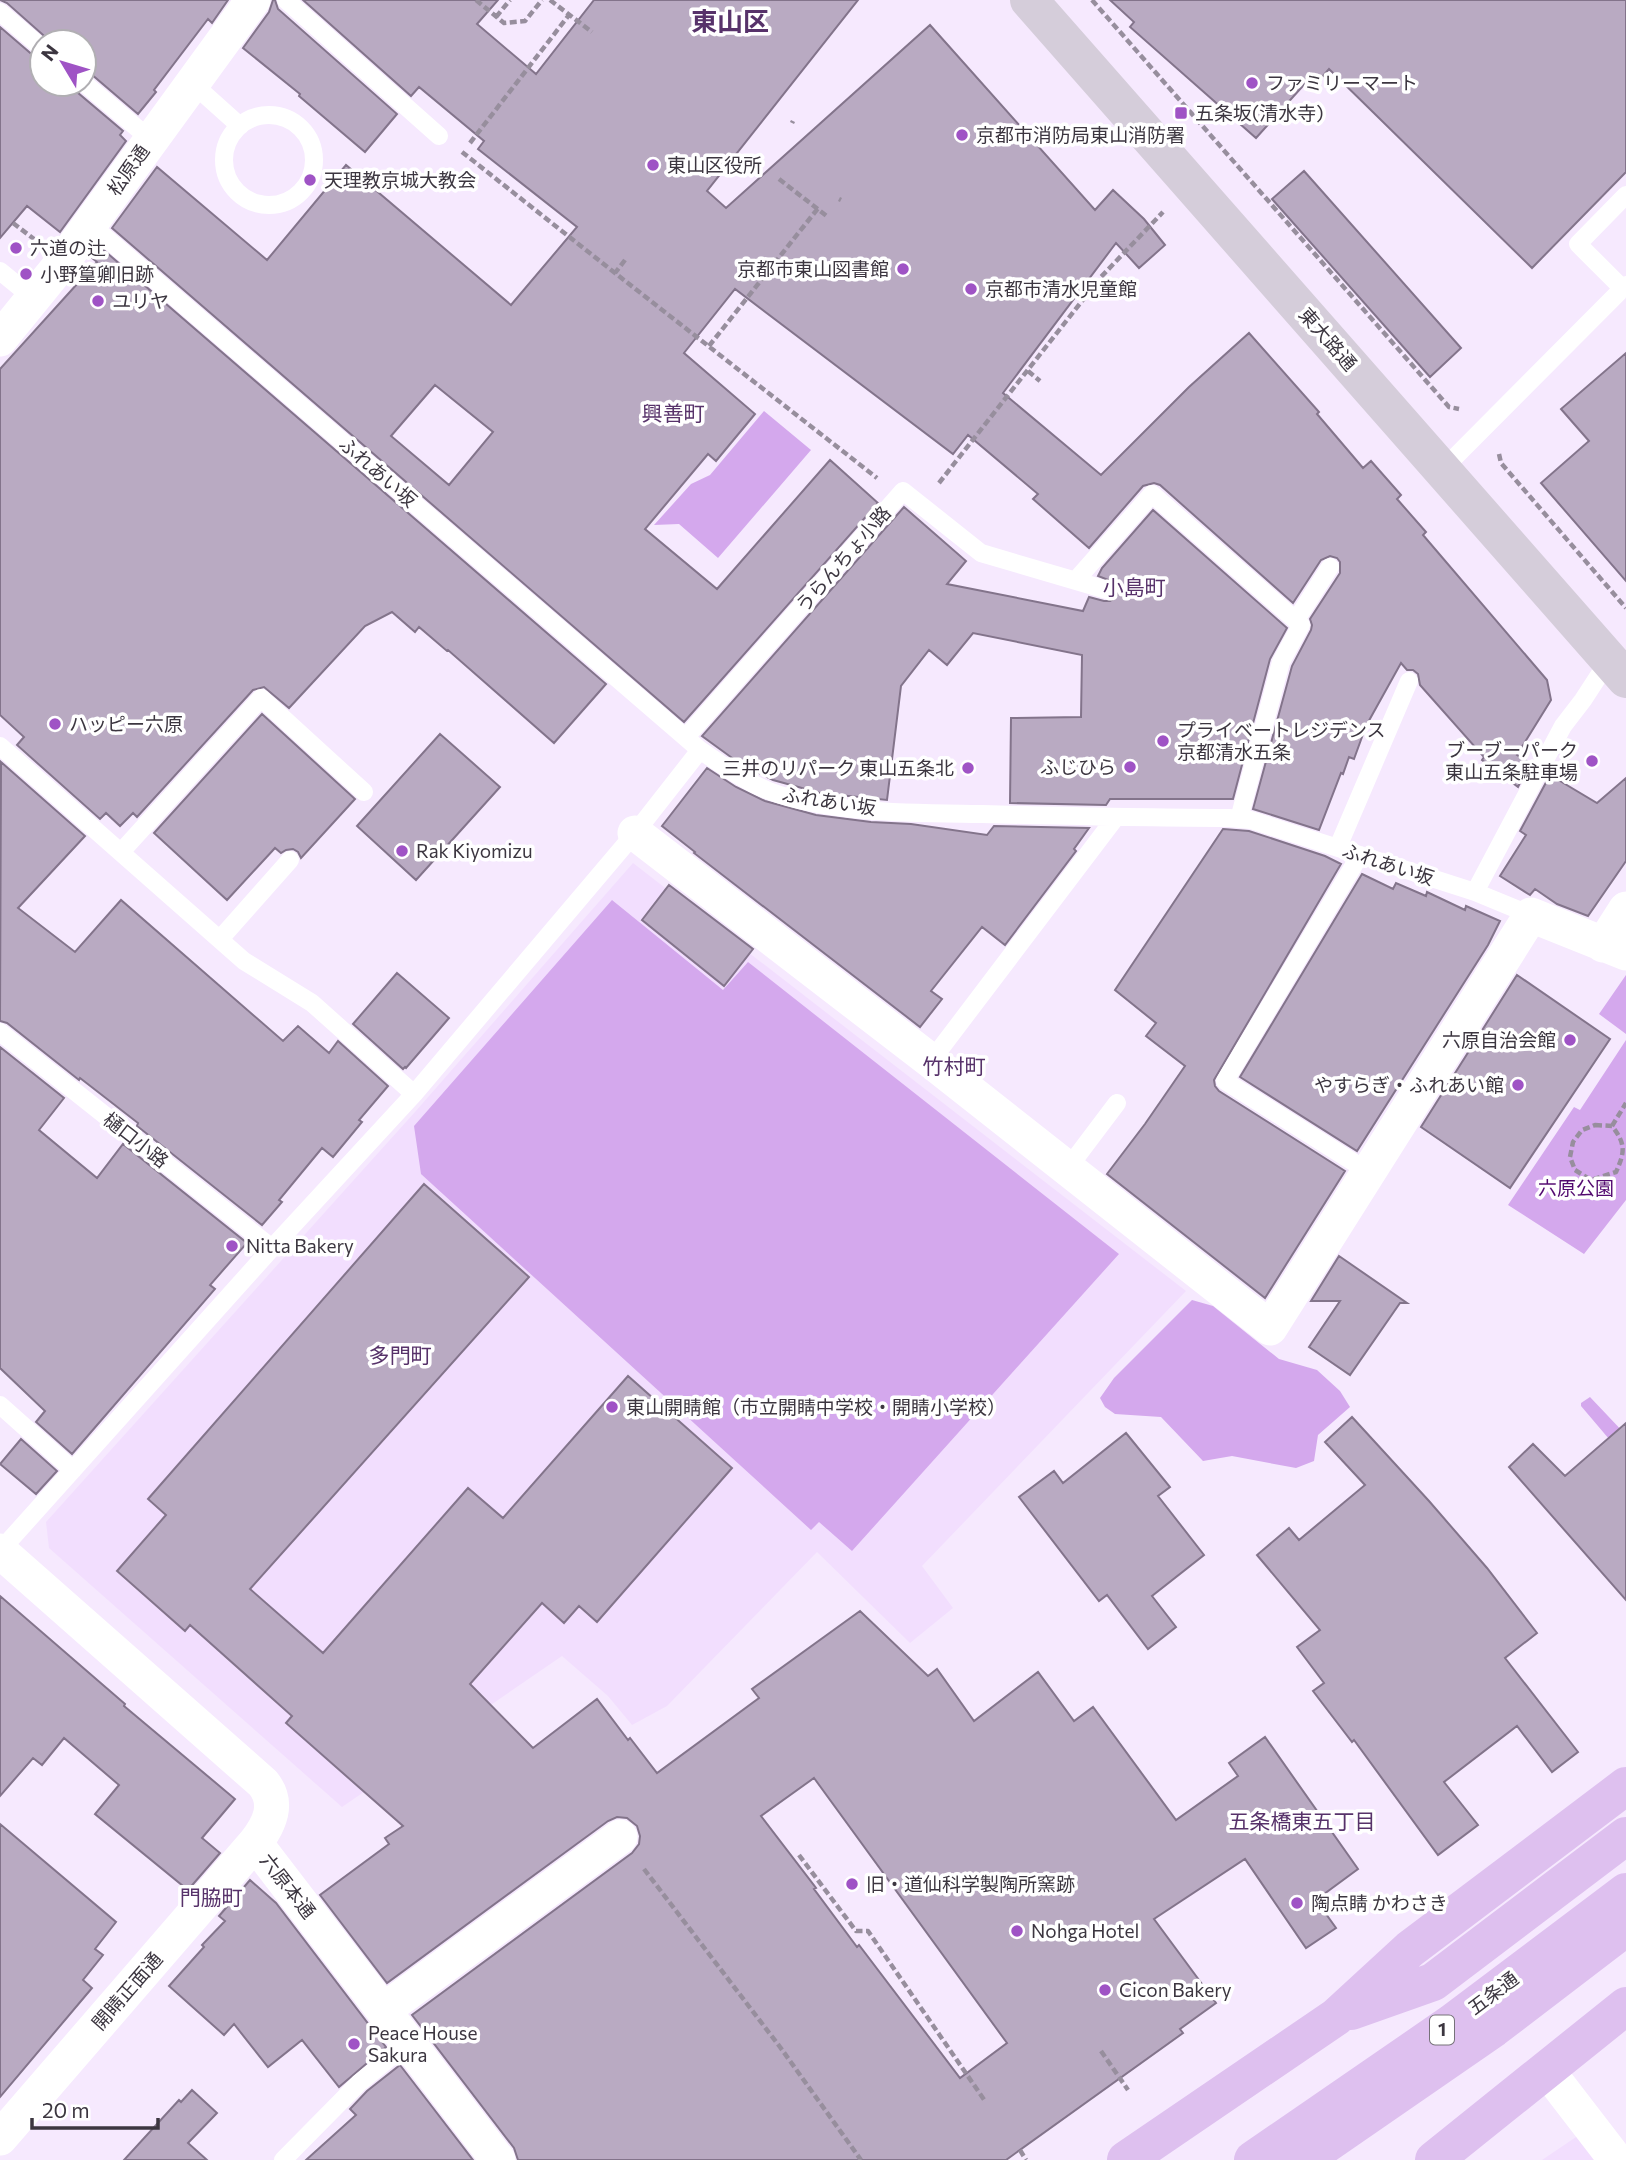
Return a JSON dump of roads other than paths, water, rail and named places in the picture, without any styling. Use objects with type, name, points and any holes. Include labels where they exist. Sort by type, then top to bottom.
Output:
[{"type":"highway","points":[[1126,2160],[1336,2017],[1410,1949],[1626,1786]]},
{"type":"highway","points":[[1336,2017],[1433,1982],[1626,1836]]},
{"type":"highway","name":"五条通","points":[[1253,2160],[1452,2023],[1626,1892]]},
{"type":"highway","name":"五条通","points":[[1303,2160],[1494,2028],[1626,1927]]},
{"type":"highway","points":[[1434,2160],[1626,2006]]},
{"type":"main road","name":"東大路通","points":[[1029,0],[1617,669]]},
{"type":"street","name":"松原通","points":[[0,338],[90,224],[253,0]]},
{"type":"street","points":[[635,833],[931,1061],[1270,1328],[1531,915]]},
{"type":"street","points":[[1615,949],[1626,909]]},
{"type":"street","name":"ふれあい坂","points":[[1531,915],[1615,949]]},
{"type":"street","name":"六原本通","points":[[0,1551],[263,1783],[271,1795],[272,1809],[269,1824],[255,1843],[498,2160]]},
{"type":"street","points":[[384,2010],[620,1837]]},
{"type":"street","name":"開睛正面通","points":[[0,2138],[255,1843]]},
{"type":"street","points":[[1546,2068],[1616,2160]]},
{"type":"lane","points":[[286,0],[439,136]]},
{"type":"lane","points":[[0,12],[28,36]]},
{"type":"lane","points":[[192,83],[240,126]]},
{"type":"lane","points":[[98,95],[150,139]]},
{"type":"lane","points":[[273,115],[290,120],[304,132],[312,148],[313,166],[307,183],[301,190],[286,200],[269,204],[251,201],[236,191],[226,176],[224,158],[228,141],[240,126],[256,117],[273,115]]},
{"type":"lane","points":[[1442,470],[1624,287],[1578,244],[1626,195]]},
{"type":"lane","name":"ふれあい坂","points":[[90,224],[700,750],[746,780],[795,799],[909,813],[1251,820],[1475,892],[1531,915]]},
{"type":"lane","points":[[0,271],[33,298]]},
{"type":"lane","name":"うらんちょ小路","points":[[686,737],[903,491],[981,553],[1107,590]]},
{"type":"lane","points":[[1076,580],[1152,494],[1301,625],[1281,662],[1239,819]]},
{"type":"lane","points":[[1296,620],[1330,567]]},
{"type":"lane","points":[[1475,892],[1563,726],[1583,700],[1617,669]]},
{"type":"lane","points":[[1338,847],[1409,681]]},
{"type":"lane","points":[[121,852],[261,698],[364,792]]},
{"type":"lane","points":[[0,746],[244,961],[312,1003],[414,1094]]},
{"type":"lane","points":[[0,1551],[414,1094],[635,833],[700,750]]},
{"type":"lane","points":[[931,1061],[1116,817]]},
{"type":"lane","points":[[1360,855],[1225,1081],[1369,1171]]},
{"type":"lane","points":[[220,939],[290,860]]},
{"type":"lane","name":"樋口小路","points":[[0,1032],[272,1248]]},
{"type":"lane","points":[[1068,1168],[1117,1103]]},
{"type":"lane","points":[[0,1405],[73,1470]]},
{"type":"lane","points":[[283,2160],[359,2083],[408,2043]]},
{"type":"place","name":"ファミリーマート","points":[[1252,83]]},
{"type":"place","name":"五条坂(清水寺)","points":[[1181,113]]},
{"type":"place","name":"京都市消防局東山消防署","points":[[962,135]]},
{"type":"place","name":"東山区役所","points":[[653,165]]},
{"type":"place","name":"天理教京城大教会","points":[[310,180]]},
{"type":"place","name":"六道の辻","points":[[16,248]]},
{"type":"place","name":"京都市東山図書館","points":[[903,269]]},
{"type":"place","name":"小野篁卿旧跡","points":[[26,274]]},
{"type":"place","name":"京都市清水児童館","points":[[971,289]]},
{"type":"place","name":"ユリヤ","points":[[98,301]]},
{"type":"place","name":"ハッピー六原","points":[[55,724]]},
{"type":"place","name":"プライベートレジデンス 京都清水五条","points":[[1163,741]]},
{"type":"place","name":"ブーブーパーク 東山五条駐車場","points":[[1592,761]]},
{"type":"place","name":"ふじひら","points":[[1130,767]]},
{"type":"place","name":"三井のリパーク 東山五条北","points":[[968,768]]},
{"type":"place","name":"Rak Kiyomizu","points":[[402,851]]},
{"type":"place","name":"六原自治会館","points":[[1570,1040]]},
{"type":"place","name":"やすらぎ・ふれあい館","points":[[1518,1085]]},
{"type":"place","name":"Nitta Bakery","points":[[232,1246]]},
{"type":"place","name":"東山開睛館（市立開睛中学校・開睛小学校）","points":[[612,1407]]},
{"type":"place","name":"旧・道仙科学製陶所窯跡","points":[[852,1884]]},
{"type":"place","name":"陶点睛 かわさき","points":[[1297,1903]]},
{"type":"place","name":"Nohga Hotel","points":[[1017,1931]]},
{"type":"place","name":"Cicon Bakery","points":[[1105,1990]]},
{"type":"place","name":"Peace House Sakura","points":[[354,2044]]},
{"type":"district","name":"東山区","points":[[730,22]]},
{"type":"district","name":"興善町","points":[[673,414]]},
{"type":"district","name":"小島町","points":[[1134,588]]},
{"type":"district","name":"竹村町","points":[[954,1067]]},
{"type":"district","name":"多門町","points":[[400,1356]]},
{"type":"district","name":"五条橋東五丁目","points":[[1302,1822]]},
{"type":"district","name":"門脇町","points":[[211,1898]]},
{"type":"park label","name":"六原公園","points":[[1576,1188]]}]
